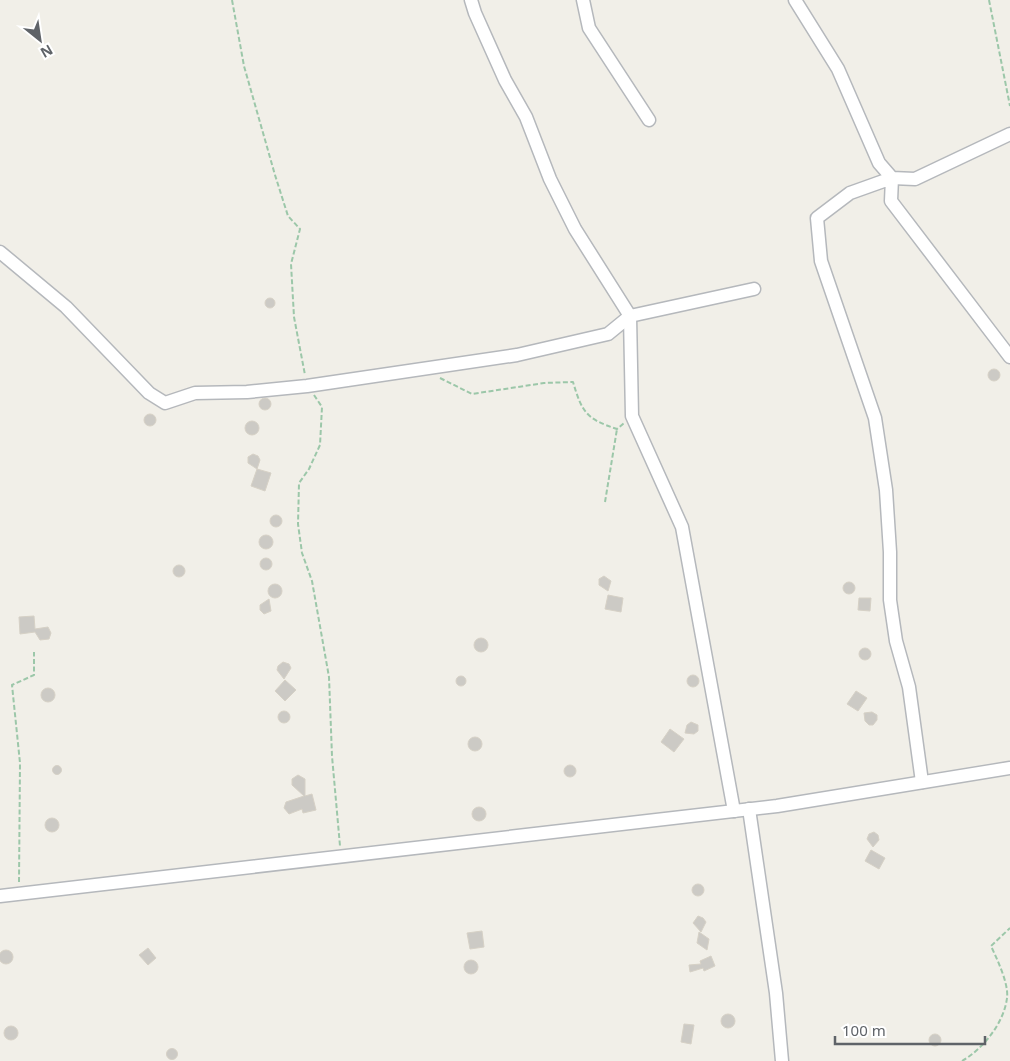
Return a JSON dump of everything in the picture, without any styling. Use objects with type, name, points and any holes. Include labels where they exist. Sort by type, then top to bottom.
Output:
[{"type":"street","points":[[471,0],[505,80],[526,117],[550,180],[575,228],[630,316],[632,416],[682,528],[706,648],[734,811]]},
{"type":"street","points":[[583,0],[589,28],[649,120]]},
{"type":"street","points":[[798,1],[838,69],[879,163],[892,178],[891,201],[1010,357]]},
{"type":"street","points":[[922,782],[908,687],[896,641],[890,600],[890,552],[886,490],[875,418],[821,260],[817,218],[850,193],[892,178],[915,179],[1010,134]]},
{"type":"street","points":[[0,252],[66,307],[149,393],[165,403],[195,393],[307,386],[516,355],[608,334],[630,316],[754,289]]},
{"type":"street","points":[[0,896],[734,811],[1010,768]]},
{"type":"street","points":[[749,809],[776,993],[782,1061]]},
{"type":"path","points":[[232,0],[244,66],[275,175],[288,216],[300,229],[291,264],[294,317],[307,386],[322,407],[320,445],[309,469],[299,483],[298,524],[302,554],[312,581],[329,677],[332,756],[340,857]]},
{"type":"path","points":[[989,0],[1010,106]]},
{"type":"path","points":[[438,377],[472,394],[544,383],[574,382],[580,406],[596,422],[617,429]]},
{"type":"path","points":[[605,502],[617,429],[632,416]]},
{"type":"path","points":[[19,894],[20,763],[12,685],[34,675],[34,652]]},
{"type":"path","points":[[962,1061],[986,1042],[1001,1016],[1008,998],[1002,973],[992,946],[1010,928]]},
{"type":"building","points":[[268,298],[272,298],[275,303],[274,307],[268,308],[265,305],[265,301]]},
{"type":"building","points":[[992,369],[996,369],[1000,375],[996,381],[992,381],[988,377],[988,373]]},
{"type":"building","points":[[263,398],[267,398],[271,404],[267,410],[263,410],[259,406],[259,402]]},
{"type":"building","points":[[148,414],[152,414],[156,420],[152,426],[148,426],[144,422],[144,418]]},
{"type":"building","points":[[249,421],[255,421],[259,428],[255,435],[249,435],[245,431],[245,425]]},
{"type":"building","points":[[253,454],[258,456],[260,460],[257,469],[248,463],[248,457]]},
{"type":"building","points":[[257,469],[271,473],[265,491],[251,486]]},
{"type":"building","points":[[278,515],[281,516],[281,526],[274,527],[271,526],[270,519],[271,516]]},
{"type":"building","points":[[263,535],[269,535],[273,542],[269,549],[263,549],[259,545],[259,539]]},
{"type":"building","points":[[268,558],[271,559],[271,569],[264,570],[261,569],[260,562],[261,559]]},
{"type":"building","points":[[181,565],[184,566],[184,576],[177,577],[174,576],[173,569],[174,566]]},
{"type":"building","points":[[604,576],[611,581],[608,591],[599,585],[599,579]]},
{"type":"building","points":[[851,582],[854,583],[854,593],[847,594],[844,593],[843,586],[844,583]]},
{"type":"building","points":[[272,584],[278,584],[282,591],[278,598],[272,598],[268,594],[268,588]]},
{"type":"building","points":[[608,595],[623,598],[621,612],[605,609]]},
{"type":"building","points":[[859,598],[871,598],[870,611],[858,610]]},
{"type":"building","points":[[269,599],[271,611],[264,614],[260,610],[260,605]]},
{"type":"building","points":[[34,616],[35,629],[48,627],[51,633],[49,639],[40,640],[35,632],[20,634],[19,617]]},
{"type":"building","points":[[481,638],[486,640],[488,645],[486,650],[481,652],[476,650],[474,645],[476,640]]},
{"type":"building","points":[[863,648],[867,648],[871,654],[867,660],[863,660],[859,656],[859,652]]},
{"type":"building","points":[[283,662],[289,664],[291,668],[284,679],[277,670],[278,666]]},
{"type":"building","points":[[691,675],[695,675],[699,681],[695,687],[691,687],[687,683],[687,679]]},
{"type":"building","points":[[459,676],[463,676],[466,681],[465,685],[459,686],[456,683],[456,679]]},
{"type":"building","points":[[285,680],[296,690],[285,701],[275,691]]},
{"type":"building","points":[[45,688],[51,688],[55,695],[51,702],[45,702],[41,698],[41,692]]},
{"type":"building","points":[[856,691],[867,698],[858,711],[847,704]]},
{"type":"building","points":[[286,711],[289,712],[289,722],[282,723],[279,722],[278,715],[279,712]]},
{"type":"building","points":[[872,712],[877,715],[877,720],[873,725],[869,725],[865,721],[864,713]]},
{"type":"building","points":[[691,722],[698,725],[698,731],[694,734],[685,733],[687,725]]},
{"type":"building","points":[[670,729],[684,739],[674,752],[661,742]]},
{"type":"building","points":[[475,737],[480,739],[482,744],[480,749],[475,751],[470,749],[468,744],[470,739]]},
{"type":"building","points":[[57,765],[62,770],[57,775],[52,770]]},
{"type":"building","points":[[568,765],[572,765],[576,771],[572,777],[568,777],[564,773],[564,769]]},
{"type":"building","points":[[298,775],[305,779],[305,796],[312,794],[316,810],[303,813],[302,809],[289,814],[284,808],[286,802],[304,796],[292,785],[292,779]]},
{"type":"building","points":[[479,807],[484,809],[486,814],[484,819],[479,821],[474,819],[472,814],[474,809]]},
{"type":"building","points":[[49,818],[55,818],[59,825],[55,832],[49,832],[45,828],[45,822]]},
{"type":"building","points":[[874,832],[878,835],[879,840],[873,847],[867,839],[869,834]]},
{"type":"building","points":[[871,850],[885,858],[879,869],[865,861]]},
{"type":"building","points":[[696,884],[700,884],[704,890],[700,896],[696,896],[692,892],[692,888]]},
{"type":"building","points":[[698,916],[706,922],[701,932],[693,923]]},
{"type":"building","points":[[482,931],[484,947],[470,949],[467,933]]},
{"type":"building","points":[[699,932],[709,939],[707,950],[697,943]]},
{"type":"building","points":[[148,948],[156,958],[148,965],[139,955]]},
{"type":"building","points":[[6,950],[11,952],[13,957],[11,962],[6,964],[1,962],[-1,957],[1,952]]},
{"type":"building","points":[[711,956],[715,966],[704,971],[703,968],[690,972],[689,965],[701,964],[700,961]]},
{"type":"building","points":[[471,960],[476,962],[478,967],[476,972],[471,974],[466,972],[464,967],[466,962]]},
{"type":"building","points":[[725,1014],[731,1014],[735,1021],[731,1028],[725,1028],[721,1024],[721,1018]]},
{"type":"building","points":[[684,1024],[694,1025],[691,1044],[681,1042]]},
{"type":"building","points":[[11,1026],[16,1028],[18,1033],[16,1038],[11,1040],[6,1038],[4,1033],[6,1028]]},
{"type":"building","points":[[933,1034],[937,1034],[941,1040],[937,1046],[933,1046],[929,1042],[929,1038]]},
{"type":"building","points":[[172,1048],[178,1054],[172,1060],[166,1054]]}]
